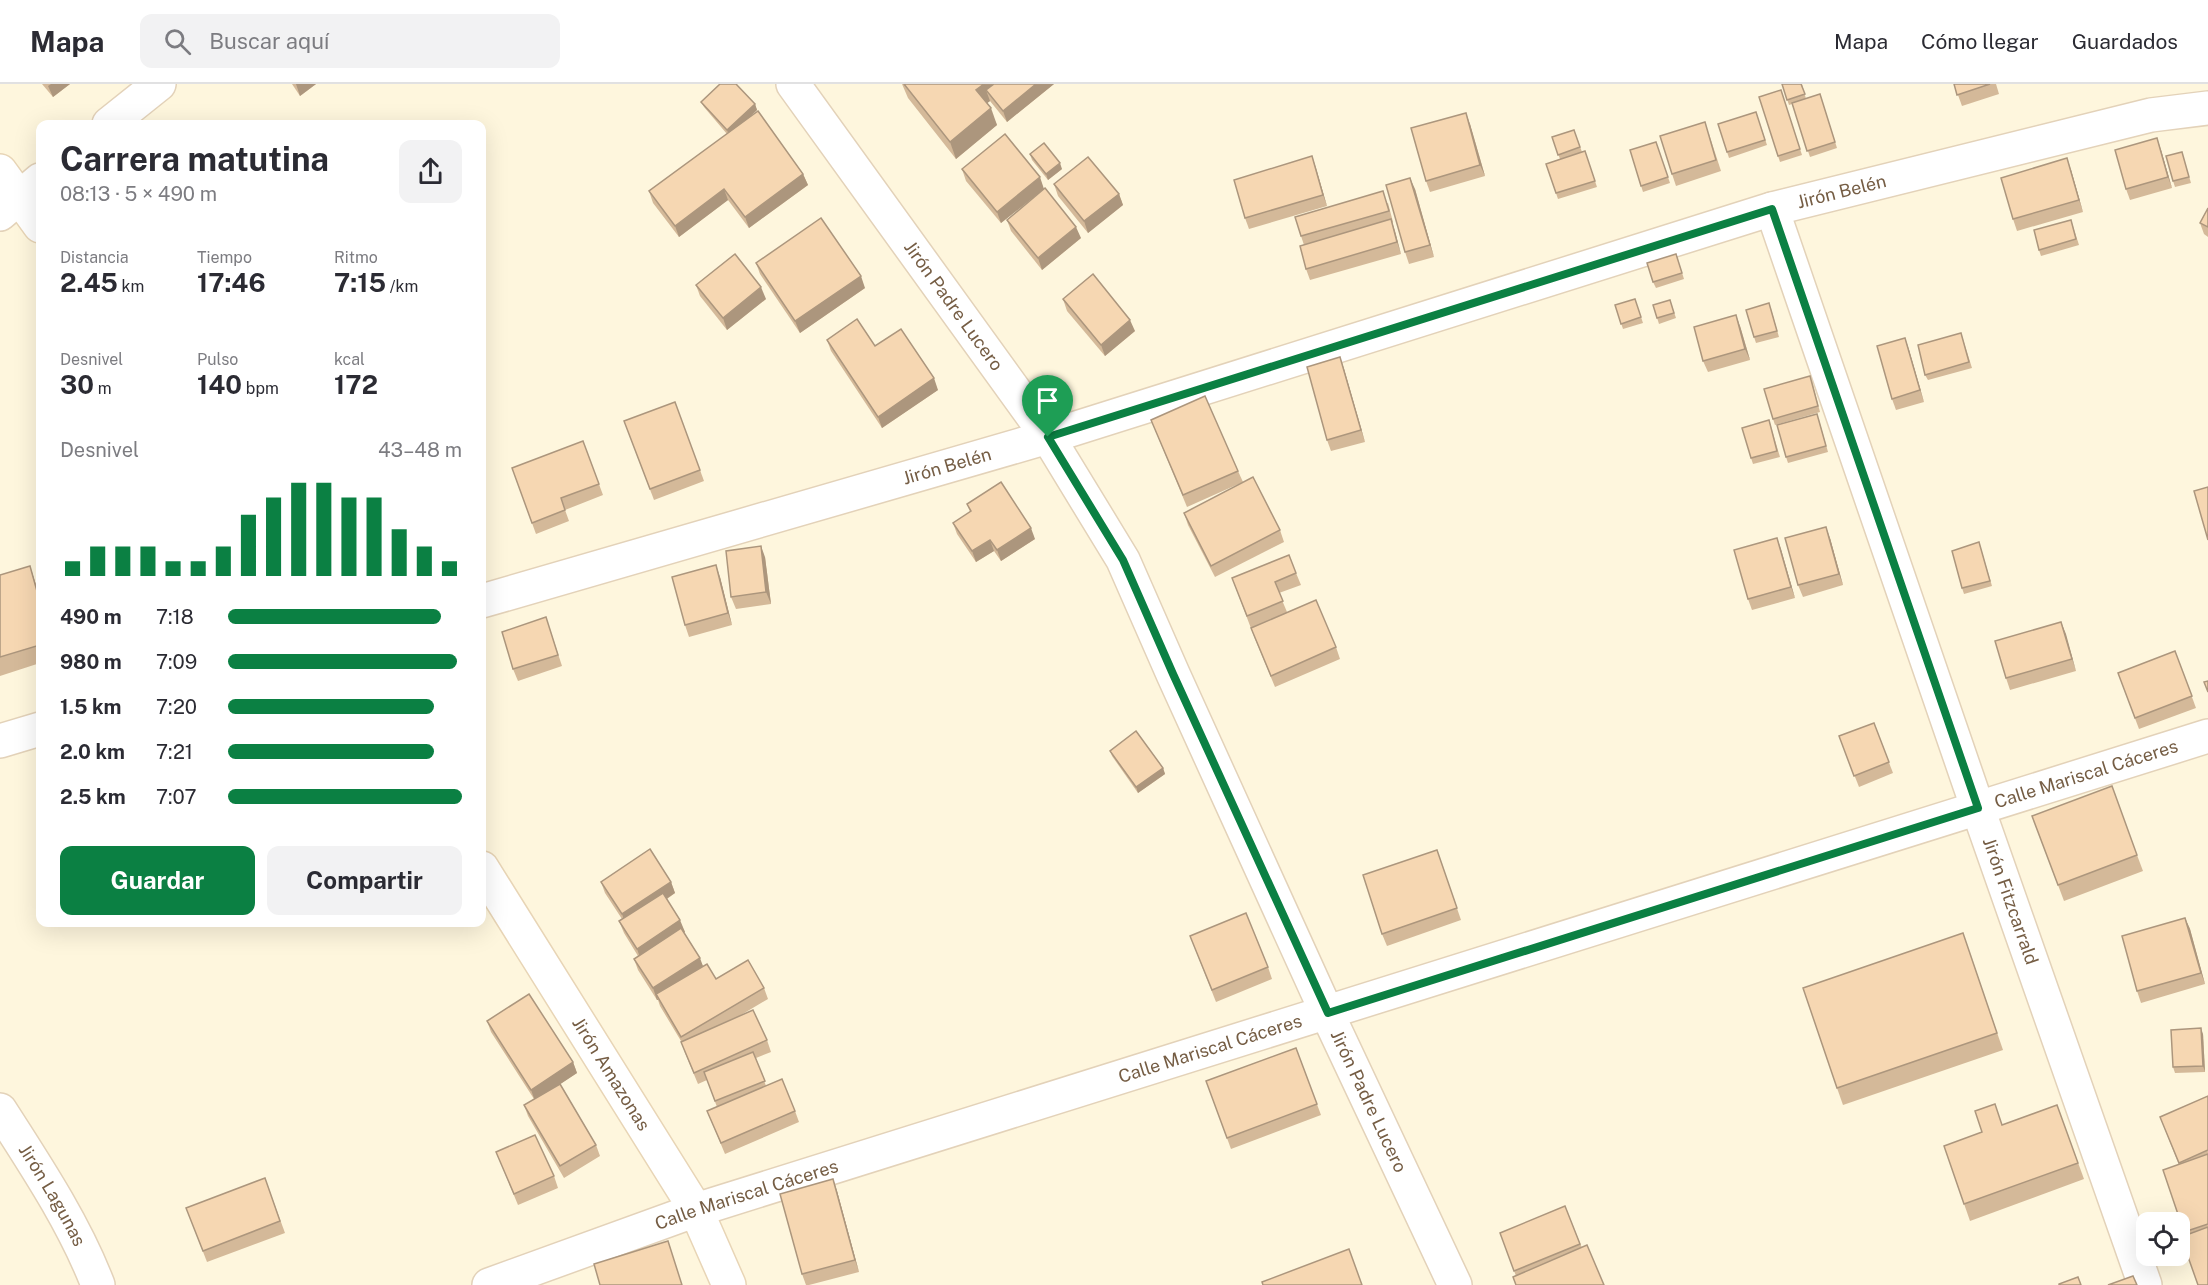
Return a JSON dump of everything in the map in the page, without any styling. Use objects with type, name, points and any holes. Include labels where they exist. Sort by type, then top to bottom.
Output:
[{"type":"street","points":[[114,120],[159,84]]},
{"type":"street","name":"Jirón Padre Lucero","points":[[793,84],[1048,437],[1123,560],[1328,1013],[1455,1285]]},
{"type":"street","name":"Jirón Belén","points":[[486,600],[1048,437],[1772,209],[2151,115],[2208,108]]},
{"type":"street","points":[[0,171],[36,220]]},
{"type":"street","name":"Jirón Fitzcarrald","points":[[1772,209],[2145,1285]]},
{"type":"street","points":[[0,741],[36,730]]},
{"type":"street","name":"Calle Mariscal Cáceres","points":[[489,1285],[696,1210],[2208,736]]},
{"type":"street","name":"Jirón Amazonas","points":[[486,874],[696,1210],[729,1285]]},
{"type":"street","name":"Jirón Lagunas","points":[[0,1110],[32,1159],[84,1250],[98,1285]]},
{"type":"building","points":[[720,84],[736,84],[755,104],[727,130],[701,102]]},
{"type":"building","points":[[904,84],[984,84],[976,90],[991,108],[950,142]]},
{"type":"building","points":[[994,84],[1036,84],[1003,111],[986,90]]},
{"type":"building","points":[[1782,84],[1801,84],[1805,94],[1787,100]]},
{"type":"building","points":[[1954,84],[1990,84],[1957,95]]},
{"type":"building","points":[[1781,90],[1800,149],[1778,156],[1759,97]]},
{"type":"building","points":[[1820,94],[1835,142],[1807,151],[1792,103]]},
{"type":"building","points":[[758,111],[803,174],[745,217],[724,189],[675,226],[649,191]]},
{"type":"building","points":[[1756,112],[1765,140],[1727,152],[1718,124]]},
{"type":"building","points":[[1466,113],[1480,165],[1426,181],[1411,128]]},
{"type":"building","points":[[1705,122],[1716,160],[1672,174],[1660,136]]},
{"type":"building","points":[[1574,130],[1580,147],[1558,155],[1552,137]]},
{"type":"building","points":[[1005,134],[1040,177],[997,212],[962,169]]},
{"type":"building","points":[[2157,138],[2168,177],[2126,189],[2115,150]]},
{"type":"building","points":[[1656,142],[1668,177],[1641,186],[1630,150]]},
{"type":"building","points":[[1044,143],[1060,163],[1046,174],[1030,154]]},
{"type":"building","points":[[1585,151],[1595,181],[1556,193],[1546,164]]},
{"type":"building","points":[[2182,152],[2189,177],[2173,181],[2166,156]]},
{"type":"building","points":[[1312,156],[1323,195],[1245,218],[1234,180]]},
{"type":"building","points":[[1088,157],[1119,194],[1084,221],[1054,184]]},
{"type":"building","points":[[2067,158],[2079,200],[2013,219],[2001,178]]},
{"type":"building","points":[[1410,178],[1430,245],[1405,252],[1386,185]]},
{"type":"building","points":[[1045,188],[1076,227],[1038,258],[1007,220]]},
{"type":"building","points":[[1383,191],[1389,211],[1301,236],[1295,217]]},
{"type":"building","points":[[2208,208],[2208,227],[2200,223]]},
{"type":"building","points":[[821,218],[861,276],[795,321],[756,263]]},
{"type":"building","points":[[1391,219],[1397,242],[1306,269],[1300,246]]},
{"type":"building","points":[[2071,220],[2076,239],[2039,250],[2034,230]]},
{"type":"building","points":[[735,254],[761,287],[723,318],[696,285]]},
{"type":"building","points":[[1676,254],[1682,273],[1653,282],[1647,263]]},
{"type":"building","points":[[1093,274],[1130,320],[1101,345],[1063,299]]},
{"type":"building","points":[[1635,299],[1641,317],[1621,324],[1615,305]]},
{"type":"building","points":[[1670,300],[1674,313],[1657,318],[1653,305]]},
{"type":"building","points":[[1769,303],[1777,331],[1754,337],[1746,310]]},
{"type":"building","points":[[1736,315],[1745,349],[1703,361],[1694,327]]},
{"type":"building","points":[[857,319],[875,346],[901,329],[934,378],[878,417],[827,340]]},
{"type":"building","points":[[1961,333],[1969,362],[1925,375],[1918,345]]},
{"type":"building","points":[[1905,338],[1920,390],[1892,399],[1877,346]]},
{"type":"building","points":[[1340,357],[1361,430],[1327,440],[1307,367]]},
{"type":"building","points":[[1810,376],[1818,406],[1773,419],[1764,389]]},
{"type":"building","points":[[1205,396],[1238,471],[1183,495],[1151,420]]},
{"type":"building","points":[[675,402],[700,470],[650,489],[624,421]]},
{"type":"building","points":[[1817,414],[1826,446],[1786,457],[1777,425]]},
{"type":"building","points":[[1769,420],[1777,451],[1751,458],[1742,428]]},
{"type":"building","points":[[583,441],[599,484],[561,498],[565,510],[532,523],[512,468]]},
{"type":"building","points":[[1253,477],[1280,530],[1211,566],[1184,513]]},
{"type":"building","points":[[1001,482],[1031,528],[997,550],[990,540],[972,551],[953,523],[971,511],[967,504]]},
{"type":"building","points":[[2208,487],[2208,540],[2194,491]]},
{"type":"building","points":[[1826,527],[1839,574],[1798,585],[1785,538]]},
{"type":"building","points":[[1777,538],[1791,587],[1748,599],[1734,550]]},
{"type":"building","points":[[1979,542],[1990,581],[1962,588],[1952,551]]},
{"type":"building","points":[[761,546],[766,592],[731,597],[726,551]]},
{"type":"building","points":[[1289,555],[1296,573],[1275,582],[1283,601],[1247,616],[1232,578]]},
{"type":"building","points":[[716,565],[728,613],[685,625],[672,577]]},
{"type":"building","points":[[30,566],[36,588],[36,646],[0,657],[0,575]]},
{"type":"building","points":[[1316,600],[1336,647],[1271,676],[1251,628]]},
{"type":"building","points":[[546,617],[558,655],[513,669],[502,632]]},
{"type":"building","points":[[2061,622],[2072,659],[2006,678],[1995,641]]},
{"type":"building","points":[[2175,651],[2192,696],[2135,718],[2118,673]]},
{"type":"building","points":[[1874,723],[1889,762],[1854,776],[1839,736]]},
{"type":"building","points":[[1136,731],[1163,768],[1136,787],[1110,751]]},
{"type":"building","points":[[2112,786],[2137,855],[2058,885],[2032,816]]},
{"type":"building","points":[[650,849],[671,882],[622,914],[601,882]]},
{"type":"building","points":[[1437,850],[1457,908],[1382,934],[1363,875]]},
{"type":"building","points":[[663,893],[680,920],[637,949],[619,921]]},
{"type":"building","points":[[1246,913],[1268,967],[1212,990],[1190,936]]},
{"type":"building","points":[[2185,918],[2201,973],[2137,991],[2122,936]]},
{"type":"building","points":[[681,928],[700,958],[653,988],[634,959]]},
{"type":"building","points":[[1963,933],[1997,1033],[1837,1088],[1803,988]]},
{"type":"building","points":[[748,960],[764,988],[681,1037],[656,994],[707,964],[716,979]]},
{"type":"building","points":[[529,994],[573,1062],[531,1090],[487,1021]]},
{"type":"building","points":[[753,1010],[767,1040],[694,1073],[681,1042]]},
{"type":"building","points":[[2201,1028],[2203,1066],[2173,1067],[2171,1030]]},
{"type":"building","points":[[1296,1048],[1317,1104],[1227,1138],[1206,1081]]},
{"type":"building","points":[[753,1052],[765,1081],[715,1101],[704,1072]]},
{"type":"building","points":[[782,1079],[795,1111],[721,1143],[707,1111]]},
{"type":"building","points":[[560,1084],[596,1145],[560,1166],[524,1105]]},
{"type":"building","points":[[2208,1096],[2208,1150],[2179,1163],[2160,1117]]},
{"type":"building","points":[[1995,1104],[2002,1125],[2057,1105],[2078,1163],[1964,1204],[1944,1146],[1982,1132],[1975,1111]]},
{"type":"building","points":[[535,1135],[554,1176],[514,1194],[496,1152]]},
{"type":"building","points":[[2208,1154],[2208,1224],[2190,1230],[2190,1212],[2177,1212],[2163,1170]]},
{"type":"building","points":[[265,1178],[280,1221],[203,1251],[186,1208]]},
{"type":"building","points":[[833,1179],[855,1260],[802,1274],[780,1194]]},
{"type":"building","points":[[1565,1206],[1580,1244],[1514,1271],[1500,1233]]},
{"type":"building","points":[[2208,1227],[2208,1285],[2198,1285],[2190,1262],[2190,1234]]},
{"type":"building","points":[[668,1241],[682,1285],[600,1285],[594,1264]]},
{"type":"building","points":[[1587,1245],[1604,1285],[1516,1285],[1513,1277]]},
{"type":"building","points":[[1349,1249],[1362,1285],[1263,1285],[1262,1282]]},
{"type":"building","points":[[2133,1276],[2137,1285],[2108,1285]]},
{"type":"building","points":[[2078,1277],[2081,1285],[2059,1285],[2059,1284]]},
{"type":"route","points":[[1772,209],[1978,808],[1328,1013],[1123,560],[1048,437],[1772,209]]}]
